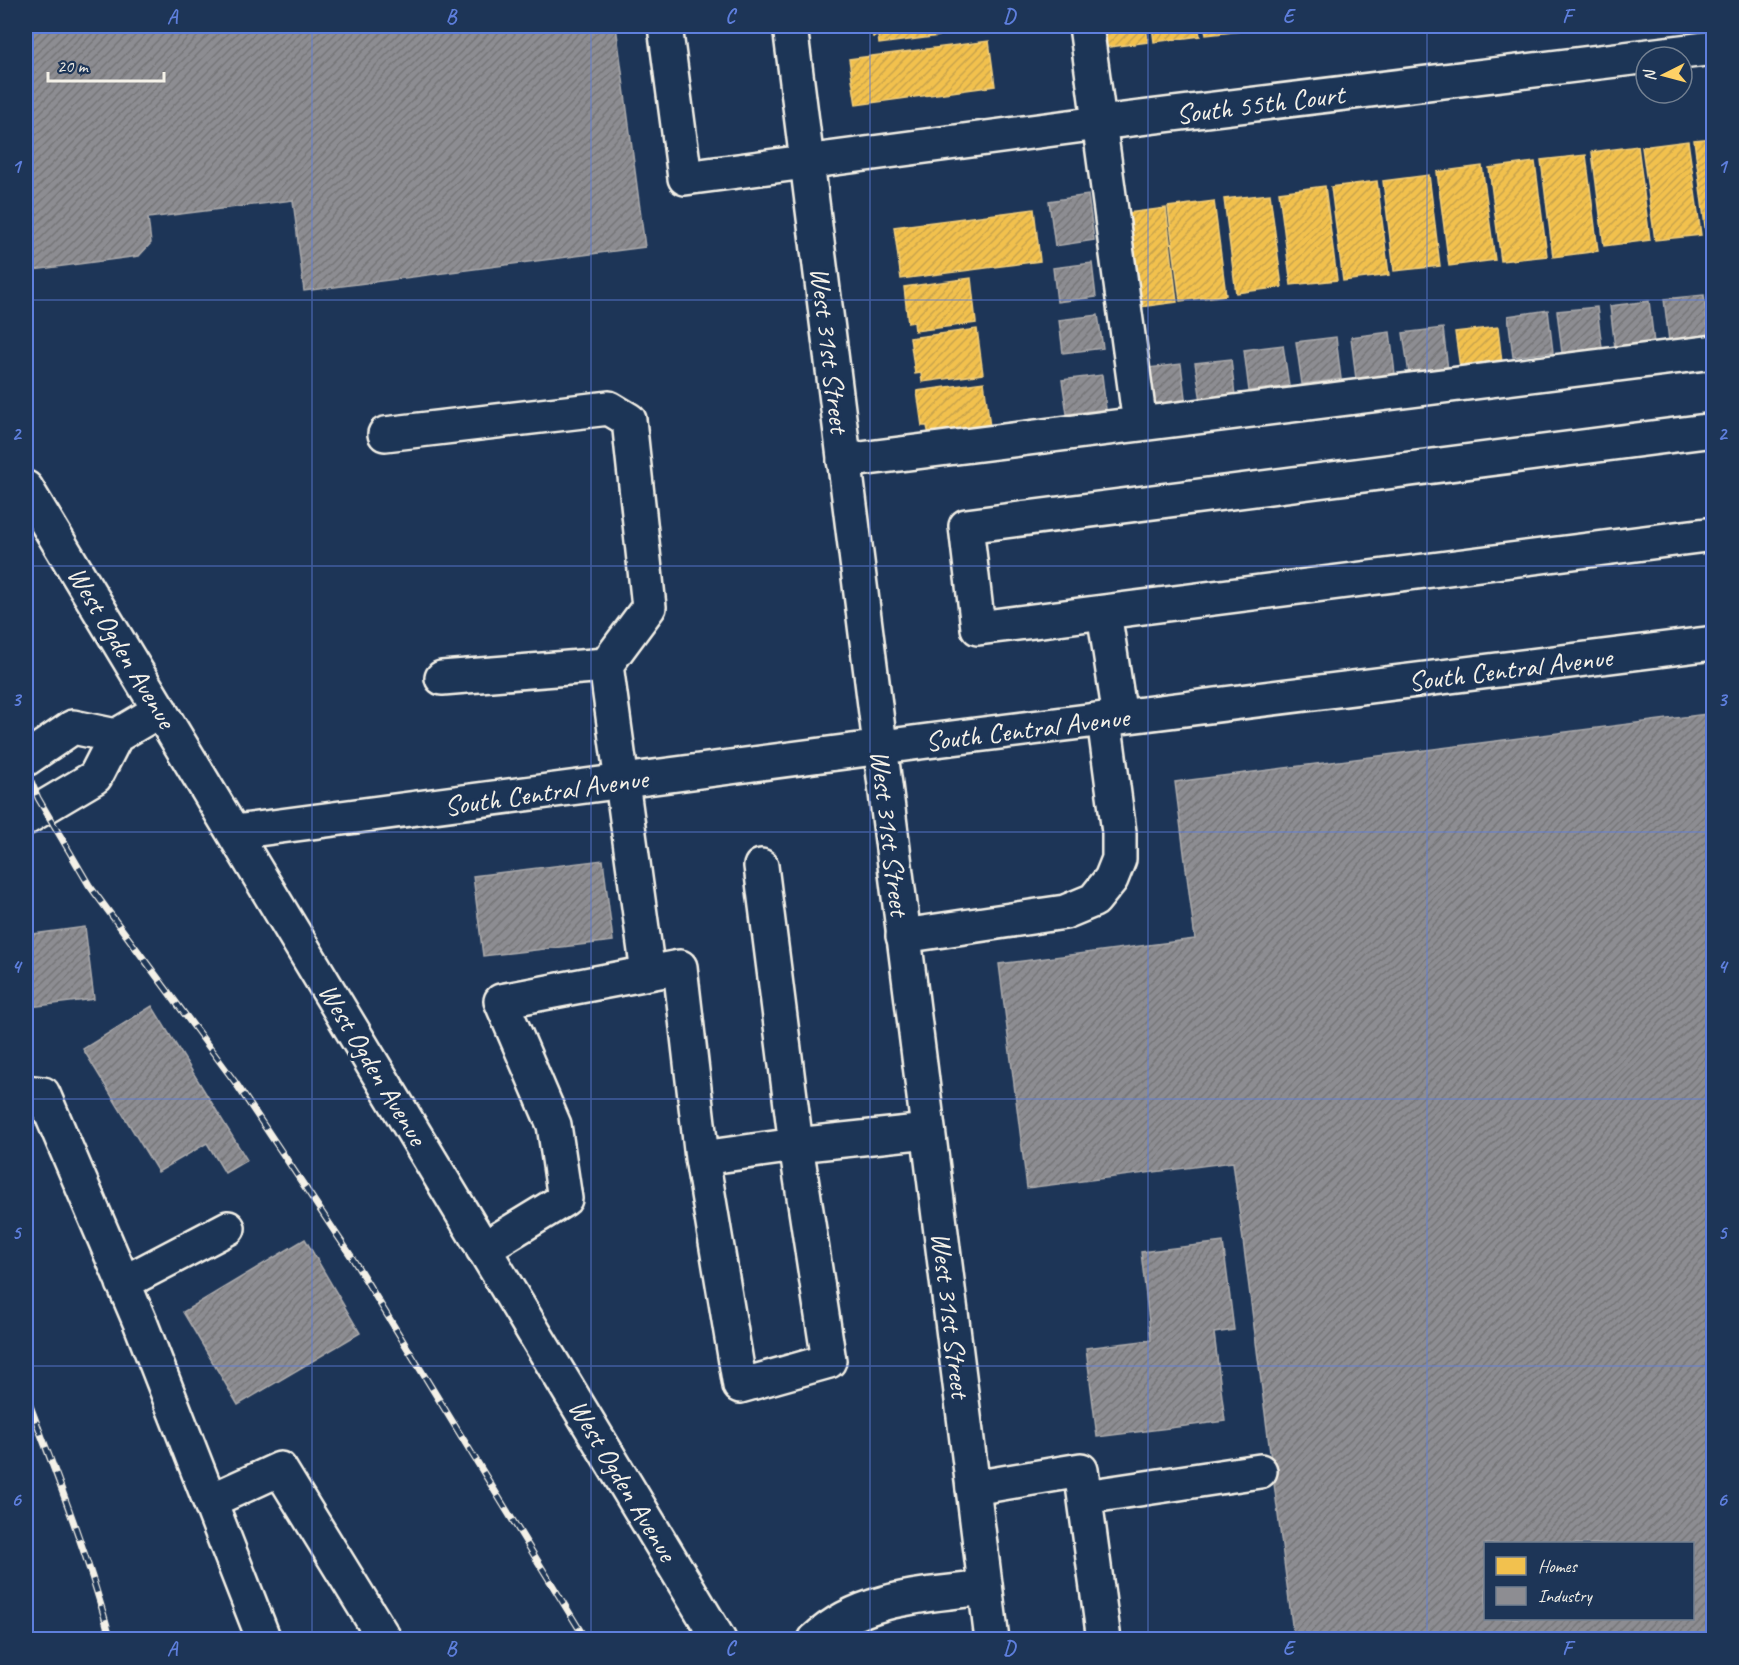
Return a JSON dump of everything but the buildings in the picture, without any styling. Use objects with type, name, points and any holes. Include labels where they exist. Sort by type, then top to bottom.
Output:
[{"type":"main road","name":"South 55th Court","points":[[665,26],[685,178],[1099,123],[1713,48]]},
{"type":"main road","name":"West 31st Street","points":[[790,26],[992,1640]]},
{"type":"main road","points":[[1086,26],[1140,424]]},
{"type":"main road","points":[[844,461],[1713,352]]},
{"type":"main road","points":[[385,434],[609,408],[629,420],[649,607],[606,665],[648,973]]},
{"type":"main road","points":[[1713,430],[966,526],[978,628],[1713,534]]},
{"type":"main road","name":"West Ogden Avenue","points":[[26,488],[719,1640]]},
{"type":"main road","points":[[903,936],[1065,912],[1094,900],[1111,879],[1119,859],[1119,832],[1104,612]]},
{"type":"main road","name":"South Central Avenue","points":[[235,832],[879,747],[1713,643]]},
{"type":"main road","points":[[442,678],[606,665]]},
{"type":"main road","points":[[26,818],[95,777],[116,736],[160,710]]},
{"type":"main road","points":[[26,759],[73,727],[116,736]]},
{"type":"main road","points":[[483,1249],[566,1199],[554,1125],[501,1001],[680,968],[702,1158],[740,1386],[829,1361],[796,1145],[761,866]]},
{"type":"main road","points":[[26,1092],[43,1094],[140,1322],[264,1640]]},
{"type":"main road","points":[[702,1158],[928,1131]]},
{"type":"main road","points":[[123,1283],[228,1228]]},
{"type":"main road","points":[[210,1501],[280,1469],[385,1640]]},
{"type":"main road","points":[[973,1488],[1081,1470],[1104,1640]]},
{"type":"main road","points":[[1085,1497],[1260,1471]]},
{"type":"main road","points":[[814,1640],[828,1627],[867,1607],[911,1597],[985,1588]]},
{"type":"railway","points":[[26,769],[38,798],[89,885],[235,1082],[351,1256],[586,1640]]},
{"type":"railway","points":[[26,1395],[82,1547],[111,1640]]}]
